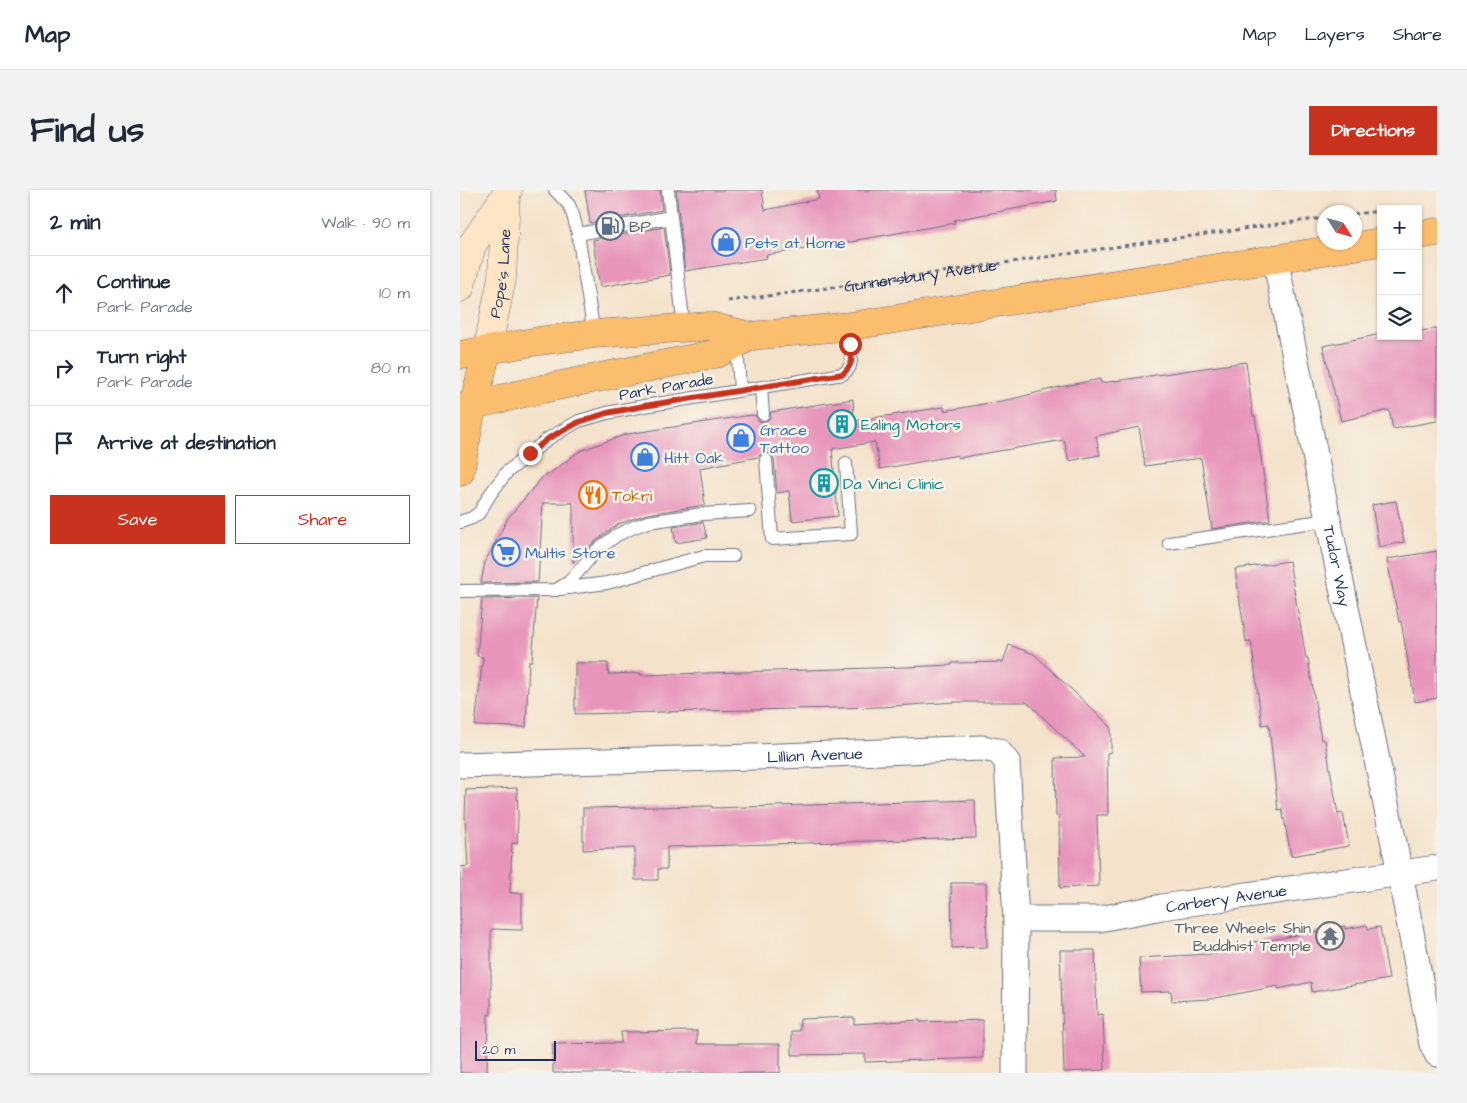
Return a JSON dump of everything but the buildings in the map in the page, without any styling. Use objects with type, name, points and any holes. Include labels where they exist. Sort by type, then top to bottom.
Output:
[{"type":"main road","name":"Pope's Lane","points":[[460,288],[472,245],[507,192]]},
{"type":"main road","name":"Pope's Lane","points":[[487,351],[502,278],[507,192]]},
{"type":"main road","points":[[1422,235],[1437,232]]},
{"type":"main road","points":[[467,406],[719,353],[744,340],[851,326],[1377,243]]},
{"type":"main road","points":[[460,355],[539,340],[710,326],[744,340]]},
{"type":"main road","points":[[460,472],[470,418],[467,406],[487,351]]},
{"type":"street","name":"Tudor Way","points":[[1275,258],[1400,873],[1430,1036],[1437,1054]]},
{"type":"street","name":"Lillian Avenue","points":[[460,765],[754,757],[982,748],[998,752],[1007,762],[1016,919],[1015,1073]]},
{"type":"street","name":"Carbery Avenue","points":[[1016,919],[1099,919],[1162,907],[1437,868]]},
{"type":"lane","points":[[555,190],[574,215],[594,334]]},
{"type":"lane","points":[[668,190],[684,328]]},
{"type":"lane","points":[[578,234],[671,217]]},
{"type":"lane","name":"Park Parade","points":[[460,522],[472,518],[479,513],[507,472],[549,438],[579,422],[607,413],[644,406],[843,374],[849,368],[852,360],[850,344],[851,326]]},
{"type":"lane","points":[[740,390],[744,340]]},
{"type":"lane","points":[[761,388],[763,414]]},
{"type":"lane","points":[[766,460],[772,539],[851,534],[846,463]]},
{"type":"lane","points":[[556,590],[569,582],[596,550],[617,536],[648,522],[703,514],[750,511]]},
{"type":"lane","points":[[1169,543],[1328,520]]},
{"type":"lane","points":[[460,591],[556,590],[607,583],[704,556],[733,556]]},
{"type":"path","points":[[1362,213],[1377,211]]},
{"type":"path","name":"Gunnersbury Avenue","points":[[727,301],[1022,261],[1204,233],[1317,219]]},
{"type":"place","name":"BP","points":[[610,226]]},
{"type":"place","name":"Pets at Home","points":[[726,242]]},
{"type":"place","name":"Ealing Motors","points":[[842,424]]},
{"type":"place","name":"Grace Tattoo","points":[[741,438]]},
{"type":"place","name":"Hitt Oak","points":[[645,457]]},
{"type":"place","name":"Da Vinci Clinic","points":[[824,483]]},
{"type":"place","name":"Tokri","points":[[593,495]]},
{"type":"place","name":"Multis Store","points":[[506,552]]},
{"type":"place","name":"Three Wheels Shin Buddhist Temple","points":[[1330,936]]},
{"type":"route","points":[[530,453],[549,438],[579,422],[607,413],[843,374],[849,368],[852,360],[850,344]]}]
